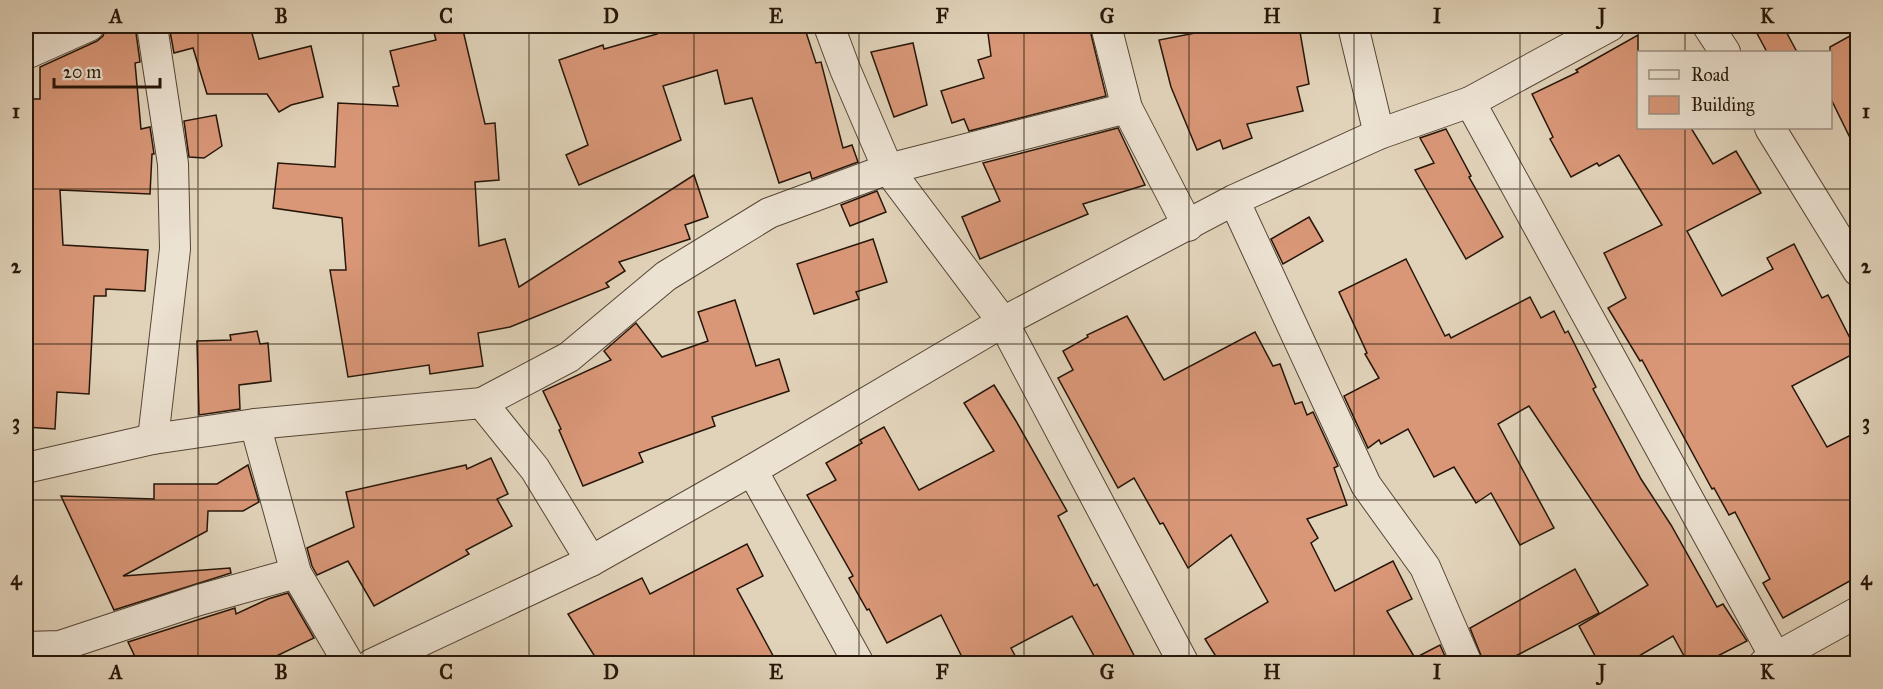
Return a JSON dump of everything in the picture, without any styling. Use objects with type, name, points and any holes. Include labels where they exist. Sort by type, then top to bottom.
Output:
[{"type":"street","points":[[26,54],[89,26]]},
{"type":"street","points":[[152,26],[173,164],[175,249],[153,439]]},
{"type":"street","points":[[829,26],[888,169],[1003,322],[1184,663]]},
{"type":"street","points":[[1106,26],[1127,108],[1188,226]]},
{"type":"street","points":[[1353,26],[1379,134]]},
{"type":"street","points":[[372,663],[591,561],[752,470],[1003,322],[1234,201],[1379,134],[1470,102],[1610,26]]},
{"type":"street","points":[[1708,26],[1724,51]]},
{"type":"street","points":[[1470,102],[1773,661],[1857,612]]},
{"type":"street","points":[[26,468],[153,439],[255,424],[482,403],[569,357],[666,276],[769,213],[888,169],[1127,108]]},
{"type":"street","points":[[1771,129],[1857,271]]},
{"type":"street","points":[[1234,201],[1366,485],[1425,567],[1467,663]]},
{"type":"street","points":[[482,403],[535,469],[591,561]]},
{"type":"street","points":[[255,424],[296,573],[349,663]]},
{"type":"street","points":[[752,470],[859,663]]},
{"type":"street","points":[[26,647],[60,646],[199,600],[296,573]]},
{"type":"building","points":[[106,26],[135,26],[140,62],[135,63],[141,129],[150,127],[154,154],[152,154],[150,194],[60,190],[63,245],[148,250],[145,291],[106,289],[106,296],[94,296],[89,394],[57,392],[55,429],[26,427],[26,99],[40,99],[40,67],[97,41],[103,36]]},
{"type":"building","points":[[169,26],[250,26],[259,59],[311,46],[323,97],[291,105],[279,112],[267,94],[207,94],[193,48],[174,53]]},
{"type":"building","points":[[432,26],[462,26],[485,124],[495,123],[499,180],[475,182],[479,246],[505,239],[519,287],[694,175],[708,217],[685,225],[690,239],[619,262],[625,271],[606,283],[609,287],[510,327],[478,333],[483,366],[430,374],[429,365],[348,377],[330,270],[346,270],[342,218],[273,208],[278,163],[335,167],[338,103],[398,106],[393,87],[399,86],[390,51],[436,40]]},
{"type":"building","points":[[654,26],[804,26],[816,63],[821,62],[843,148],[852,145],[858,162],[812,179],[810,172],[779,183],[752,98],[725,104],[717,70],[663,86],[681,140],[579,185],[566,155],[588,145],[559,60],[603,45],[604,49],[657,34]]},
{"type":"building","points":[[987,26],[1089,26],[1106,96],[969,131],[964,119],[952,123],[941,91],[984,78],[978,60],[991,56]]},
{"type":"building","points":[[1231,26],[1299,26],[1309,84],[1297,87],[1303,111],[1247,124],[1252,138],[1223,149],[1220,140],[1197,150],[1171,87],[1159,40]]},
{"type":"building","points":[[1753,26],[1783,26],[1796,51],[1766,51]]},
{"type":"building","points":[[1857,32],[1857,152],[1832,101],[1832,51],[1830,47]]},
{"type":"building","points":[[1638,35],[1637,129],[1692,129],[1713,164],[1736,151],[1761,193],[1687,231],[1722,296],[1773,269],[1767,258],[1794,244],[1822,298],[1828,295],[1857,352],[1792,386],[1827,447],[1857,432],[1857,577],[1783,618],[1763,583],[1770,579],[1735,512],[1729,515],[1714,488],[1712,489],[1642,360],[1640,361],[1608,308],[1626,298],[1604,253],[1662,225],[1619,155],[1599,166],[1597,163],[1571,177],[1550,139],[1553,137],[1532,94],[1578,72],[1576,70]]},
{"type":"building","points":[[913,43],[927,105],[894,117],[871,52]]},
{"type":"building","points":[[216,115],[222,146],[204,158],[189,157],[184,121]]},
{"type":"building","points":[[1118,128],[1145,185],[1083,204],[1088,214],[980,259],[962,217],[1000,201],[983,163]]},
{"type":"building","points":[[1446,129],[1471,176],[1469,177],[1503,237],[1466,259],[1415,170],[1434,163],[1420,138]]},
{"type":"building","points":[[877,191],[886,212],[850,226],[841,205]]},
{"type":"building","points":[[1309,217],[1323,241],[1283,264],[1271,239]]},
{"type":"building","points":[[873,239],[887,282],[856,292],[859,299],[814,314],[797,264]]},
{"type":"building","points":[[1406,259],[1445,336],[1449,334],[1451,338],[1530,297],[1541,318],[1554,311],[1565,333],[1568,331],[1596,387],[1593,389],[1641,479],[1671,525],[1717,607],[1723,604],[1747,641],[1704,663],[1688,663],[1673,636],[1627,663],[1599,663],[1579,626],[1648,585],[1529,406],[1498,424],[1554,528],[1520,545],[1491,493],[1476,503],[1454,467],[1434,477],[1408,429],[1381,444],[1379,440],[1368,448],[1344,396],[1379,378],[1365,354],[1367,353],[1339,292]]},
{"type":"building","points":[[735,300],[756,366],[779,359],[789,391],[712,417],[715,426],[639,453],[643,462],[583,486],[559,430],[561,429],[543,391],[611,360],[604,351],[636,323],[662,357],[708,341],[698,312]]},
{"type":"building","points":[[1127,316],[1164,380],[1255,332],[1273,366],[1280,364],[1295,404],[1302,402],[1307,415],[1313,412],[1338,466],[1334,468],[1347,505],[1307,519],[1318,538],[1311,543],[1335,591],[1393,561],[1412,599],[1387,611],[1415,658],[1440,645],[1448,663],[1220,663],[1205,639],[1268,602],[1231,535],[1188,568],[1134,478],[1118,488],[1058,378],[1073,370],[1063,351],[1088,337],[1087,335]]},
{"type":"building","points":[[257,331],[260,344],[268,343],[271,381],[239,385],[240,409],[199,415],[197,341],[231,340],[230,335]]},
{"type":"building","points":[[994,385],[1067,511],[1058,516],[1094,586],[1097,584],[1138,663],[1098,663],[1072,616],[1011,648],[1019,663],[965,663],[941,615],[887,643],[849,578],[853,576],[807,495],[836,480],[826,463],[862,443],[860,440],[884,427],[919,490],[994,451],[964,403]]},
{"type":"building","points":[[491,458],[508,494],[497,499],[512,526],[466,550],[469,554],[374,606],[348,561],[317,575],[307,548],[354,527],[346,492],[466,465],[467,469]]},
{"type":"building","points":[[248,465],[259,502],[243,511],[208,511],[207,531],[123,576],[230,568],[231,573],[114,610],[61,496],[154,499],[154,484],[217,484]]},
{"type":"building","points":[[747,544],[763,576],[737,589],[777,663],[599,663],[568,614],[642,578],[650,594]]},
{"type":"building","points":[[1575,569],[1599,613],[1502,663],[1484,663],[1470,628]]},
{"type":"building","points":[[288,593],[314,638],[262,663],[138,663],[128,642],[235,608],[236,614],[268,599]]}]
